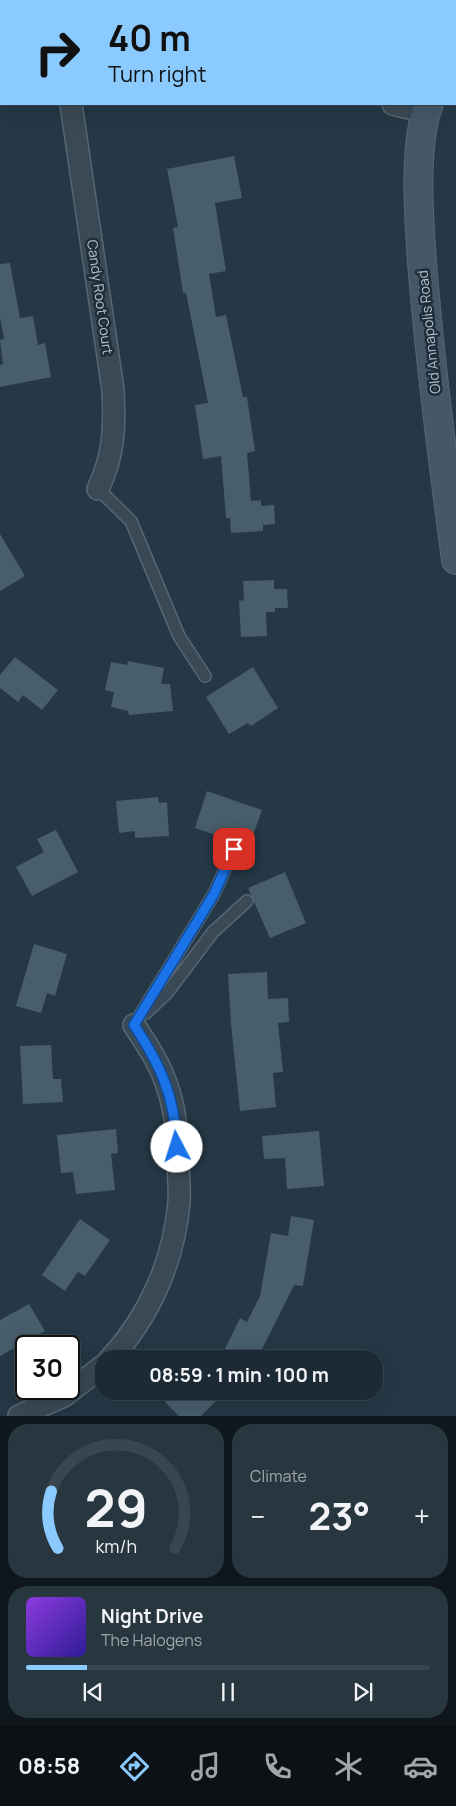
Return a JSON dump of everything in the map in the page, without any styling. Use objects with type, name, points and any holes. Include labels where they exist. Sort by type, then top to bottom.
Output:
[{"type":"main road","name":"Old Annapolis Road","points":[[428,108],[419,162],[419,217],[427,316],[456,560]]},
{"type":"street","name":"Candy Root Court","points":[[71,105],[114,390],[115,430],[108,466],[98,489]]},
{"type":"street","points":[[402,105],[428,108]]},
{"type":"street","points":[[118,1350],[147,1310],[162,1277],[173,1241],[179,1200],[176,1129],[170,1092],[155,1057],[134,1025]]},
{"type":"street","points":[[19,1416],[64,1396],[95,1372]]},
{"type":"lane","points":[[98,489],[131,521],[179,636],[205,676]]},
{"type":"lane","points":[[134,1025],[214,894],[234,849]]},
{"type":"lane","points":[[134,1025],[167,993],[213,932],[247,901]]},
{"type":"building","points":[[234,156],[242,198],[215,203],[226,271],[209,274],[216,317],[226,315],[243,397],[247,397],[255,451],[247,453],[251,501],[261,500],[261,506],[274,505],[275,524],[263,525],[263,531],[231,533],[230,518],[226,518],[221,456],[203,459],[195,405],[208,403],[186,293],[183,293],[173,228],[178,227],[167,169]]},
{"type":"building","points":[[10,263],[20,318],[33,316],[38,345],[45,343],[51,377],[0,387],[0,365],[3,364],[0,340],[4,339],[0,317],[0,264]]},
{"type":"building","points":[[0,534],[25,576],[0,591]]},
{"type":"building","points":[[274,580],[274,589],[287,589],[288,608],[275,608],[275,612],[266,612],[267,636],[241,637],[239,601],[244,600],[243,581]]},
{"type":"building","points":[[15,657],[58,690],[42,710],[23,695],[18,702],[0,688],[0,675]]},
{"type":"building","points":[[128,661],[164,668],[161,684],[170,684],[173,711],[129,715],[128,711],[111,707],[114,692],[105,690],[111,662],[127,665]]},
{"type":"building","points":[[253,667],[278,708],[251,726],[248,723],[229,734],[206,697]]},
{"type":"building","points":[[207,791],[262,810],[249,846],[195,828]]},
{"type":"building","points":[[158,797],[159,803],[167,802],[169,836],[135,838],[135,831],[119,833],[116,801]]},
{"type":"building","points":[[56,830],[78,872],[32,896],[16,867],[44,852],[37,839]]},
{"type":"building","points":[[285,872],[306,923],[270,938],[248,888]]},
{"type":"building","points":[[34,944],[67,954],[55,996],[47,993],[41,1013],[16,1006]]},
{"type":"building","points":[[267,972],[268,999],[288,998],[289,1022],[278,1023],[283,1072],[273,1073],[276,1107],[240,1111],[228,974]]},
{"type":"building","points":[[51,1045],[53,1079],[61,1079],[63,1102],[23,1104],[20,1046]]},
{"type":"building","points":[[116,1129],[118,1153],[111,1154],[115,1190],[76,1194],[73,1172],[61,1173],[57,1135]]},
{"type":"building","points":[[319,1131],[324,1186],[287,1189],[285,1158],[264,1159],[262,1136]]},
{"type":"building","points":[[291,1216],[314,1220],[303,1286],[294,1285],[262,1350],[224,1350],[240,1318],[247,1322],[260,1296],[271,1233],[288,1236]]},
{"type":"building","points":[[80,1219],[110,1240],[85,1276],[78,1272],[65,1291],[42,1275]]},
{"type":"building","points":[[29,1304],[45,1331],[38,1335],[15,1335],[15,1348],[0,1356],[0,1320]]},
{"type":"building","points":[[167,1400],[217,1400],[201,1416],[179,1416],[165,1402]]},
{"type":"route","points":[[177,1147],[170,1092],[155,1057],[134,1025],[214,894],[234,849]]}]
